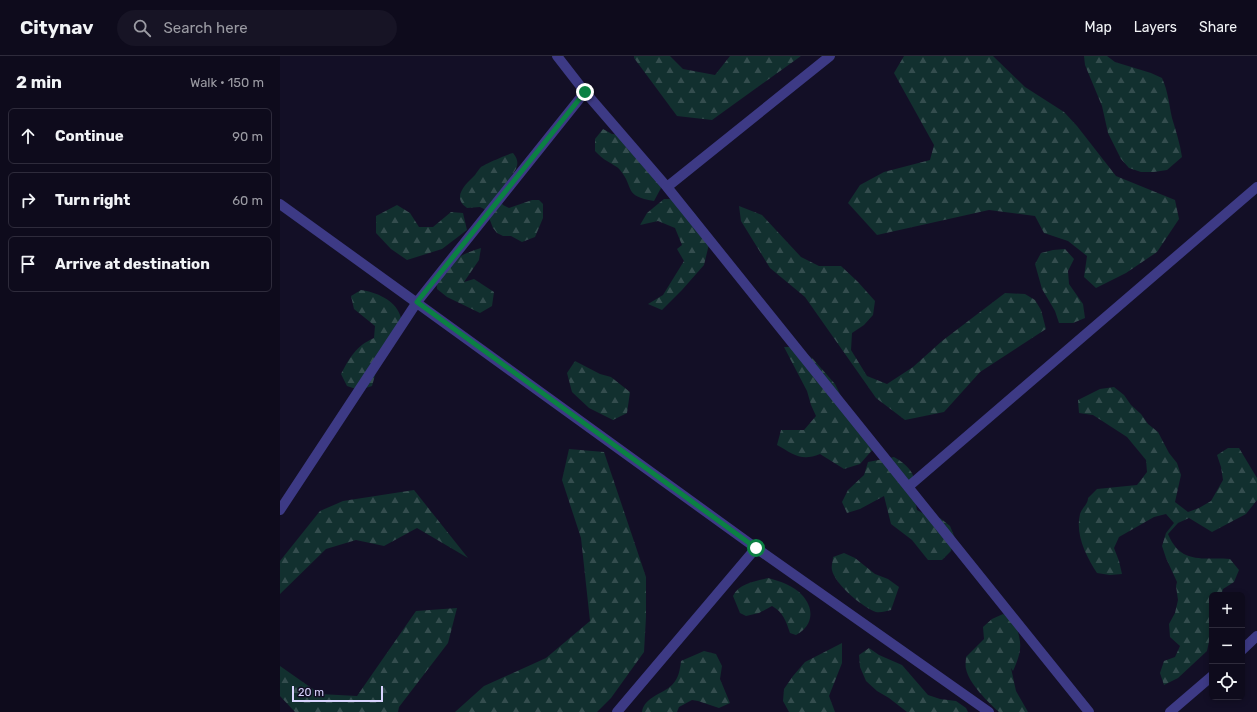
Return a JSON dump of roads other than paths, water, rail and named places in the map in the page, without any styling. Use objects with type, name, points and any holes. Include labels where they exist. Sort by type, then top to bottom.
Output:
[{"type":"street","points":[[557,56],[585,92],[666,187],[1089,712]]},
{"type":"street","points":[[666,187],[830,56]]},
{"type":"street","points":[[280,510],[417,302],[585,92]]},
{"type":"street","points":[[908,487],[1257,187]]},
{"type":"street","points":[[280,204],[756,548],[989,712]]},
{"type":"street","points":[[617,712],[756,548]]},
{"type":"street","points":[[1245,647],[1257,636]]},
{"type":"street","points":[[1170,712],[1209,679]]}]
